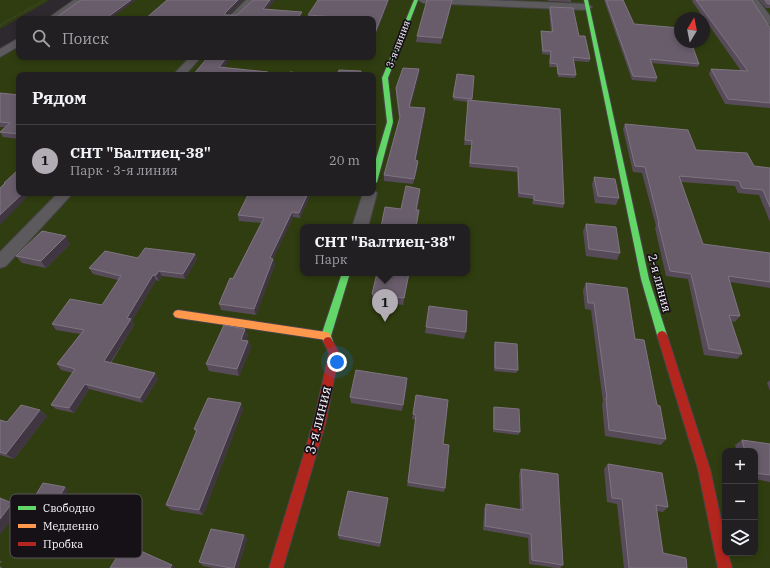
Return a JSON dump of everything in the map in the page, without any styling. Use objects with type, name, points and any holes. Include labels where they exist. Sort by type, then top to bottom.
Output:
[{"type":"street","points":[[56,16],[80,0]]},
{"type":"street","points":[[235,16],[251,0]]},
{"type":"street","name":"3-я линия","points":[[376,171],[390,122],[385,78],[416,0]]},
{"type":"street","points":[[423,0],[586,3]]},
{"type":"street","points":[[754,0],[770,22]]},
{"type":"street","name":"2-я линия","points":[[586,3],[645,279],[704,469],[725,568]]},
{"type":"street","points":[[0,54],[16,43]]},
{"type":"street","points":[[182,72],[193,60]]},
{"type":"street","points":[[0,262],[63,196]]},
{"type":"street","points":[[361,224],[369,196]]},
{"type":"street","points":[[178,314],[326,336],[345,276]]},
{"type":"street","name":"3-я линия","points":[[276,568],[320,422],[334,353],[326,336]]},
{"type":"path","points":[[17,16],[31,10],[44,0]]},
{"type":"path","points":[[0,25],[16,16]]},
{"type":"path","points":[[0,561],[0,568]]},
{"type":"green space","points":[[0,0],[50,0],[22,16],[16,16],[16,20],[0,29]]},
{"type":"green space","points":[[80,0],[770,0],[770,568],[0,568],[0,54],[16,43],[16,60],[376,60],[376,16],[56,16]]},
{"type":"building","points":[[81,0],[131,0],[109,16],[58,16]]},
{"type":"building","points":[[167,0],[238,0],[225,13],[225,15],[237,15],[253,0],[270,0],[263,9],[302,12],[299,16],[148,16]]},
{"type":"building","points":[[318,0],[388,0],[376,30],[376,16],[308,15]]},
{"type":"building","points":[[427,0],[452,0],[442,38],[417,36]]},
{"type":"building","points":[[606,0],[623,0],[634,24],[674,27],[674,48],[693,48],[699,64],[650,59],[657,78],[633,76]]},
{"type":"building","points":[[696,0],[752,0],[770,28],[770,103],[728,99],[711,69],[748,71],[710,19],[710,12],[705,12]]},
{"type":"building","points":[[765,0],[770,0],[770,4],[768,4]]},
{"type":"building","points":[[550,7],[573,8],[579,36],[585,36],[590,59],[573,57],[576,75],[558,74],[557,64],[550,63],[551,51],[543,51],[541,31],[553,32]]},
{"type":"building","points":[[206,60],[225,60],[219,67],[268,72],[196,72]]},
{"type":"building","points":[[403,68],[419,69],[409,107],[425,108],[415,160],[418,161],[414,179],[384,175],[400,117],[396,88]]},
{"type":"building","points":[[339,70],[361,71],[361,72],[338,72]]},
{"type":"building","points":[[457,74],[474,76],[472,99],[453,97]]},
{"type":"building","points":[[0,93],[16,95],[16,134],[0,132],[10,123],[0,122]]},
{"type":"building","points":[[468,100],[560,109],[564,204],[534,200],[534,195],[519,193],[518,167],[470,163],[472,141],[465,140]]},
{"type":"building","points":[[625,124],[688,130],[696,150],[747,153],[754,166],[770,168],[770,207],[763,190],[742,188],[739,181],[679,176],[703,244],[770,253],[770,282],[728,276],[740,316],[729,315],[742,354],[709,349],[691,274],[670,271],[645,167],[635,166]]},
{"type":"building","points":[[16,172],[16,196],[20,196],[0,215],[0,188]]},
{"type":"building","points":[[594,177],[615,179],[619,198],[598,196]]},
{"type":"building","points":[[406,186],[420,189],[416,210],[419,210],[417,224],[382,224],[385,207],[401,209]]},
{"type":"building","points":[[248,196],[307,196],[299,213],[292,212],[270,258],[273,259],[254,309],[219,304],[230,278],[233,279],[264,218],[238,215]]},
{"type":"building","points":[[586,224],[616,227],[620,253],[589,249]]},
{"type":"building","points":[[42,231],[66,236],[41,261],[16,256]]},
{"type":"building","points":[[145,248],[195,254],[183,274],[159,271],[156,275],[153,275],[127,318],[131,319],[104,361],[155,373],[140,398],[85,384],[69,408],[51,405],[75,369],[57,364],[84,330],[52,324],[70,299],[102,305],[121,276],[89,268],[105,251],[138,258]]},
{"type":"building","points":[[376,276],[408,276],[404,298],[372,294]]},
{"type":"building","points":[[586,283],[627,288],[635,339],[644,340],[657,405],[660,406],[666,439],[609,430],[607,398],[594,303],[588,303]]},
{"type":"building","points":[[429,306],[467,311],[466,332],[426,327]]},
{"type":"building","points":[[224,325],[245,329],[241,340],[248,341],[237,369],[206,364]]},
{"type":"building","points":[[495,342],[517,344],[518,370],[495,368]]},
{"type":"building","points":[[356,370],[407,378],[403,405],[350,397]]},
{"type":"building","points":[[416,395],[448,400],[443,444],[449,445],[445,488],[408,482],[416,415],[413,414]]},
{"type":"building","points":[[208,398],[241,403],[199,510],[166,505],[197,430],[194,429]]},
{"type":"building","points":[[21,405],[40,410],[6,454],[0,452],[0,420],[7,422]]},
{"type":"building","points":[[494,407],[519,409],[520,432],[494,429]]},
{"type":"building","points":[[742,440],[770,444],[770,475],[758,473],[758,448],[744,448]]},
{"type":"building","points":[[608,464],[662,473],[668,507],[656,505],[663,553],[686,558],[687,568],[629,568],[622,499],[612,498]]},
{"type":"building","points":[[521,469],[558,474],[563,565],[532,560],[531,534],[485,526],[486,504],[523,510]]},
{"type":"building","points":[[43,483],[65,487],[61,494],[36,494]]},
{"type":"building","points":[[348,491],[388,498],[380,543],[338,535]]},
{"type":"building","points":[[0,498],[10,502],[10,506],[0,519]]},
{"type":"building","points":[[211,529],[244,535],[234,568],[199,562]]},
{"type":"building","points":[[142,552],[172,565],[170,568],[110,568],[116,558],[142,558]]},
{"type":"traffic: fast","points":[[376,171],[390,122],[385,78],[416,0]]},
{"type":"traffic: fast","points":[[586,0],[645,279],[662,335]]},
{"type":"traffic: fast","points":[[328,341],[326,336],[345,276]]},
{"type":"traffic: slow","points":[[178,314],[326,336]]},
{"type":"traffic: jam","points":[[662,335],[704,469],[725,568]]},
{"type":"traffic: jam","points":[[276,568],[320,421],[334,353],[328,341]]},
{"type":"place","name":"СНТ \"Балтиец-38\"","points":[[385,322]]}]
